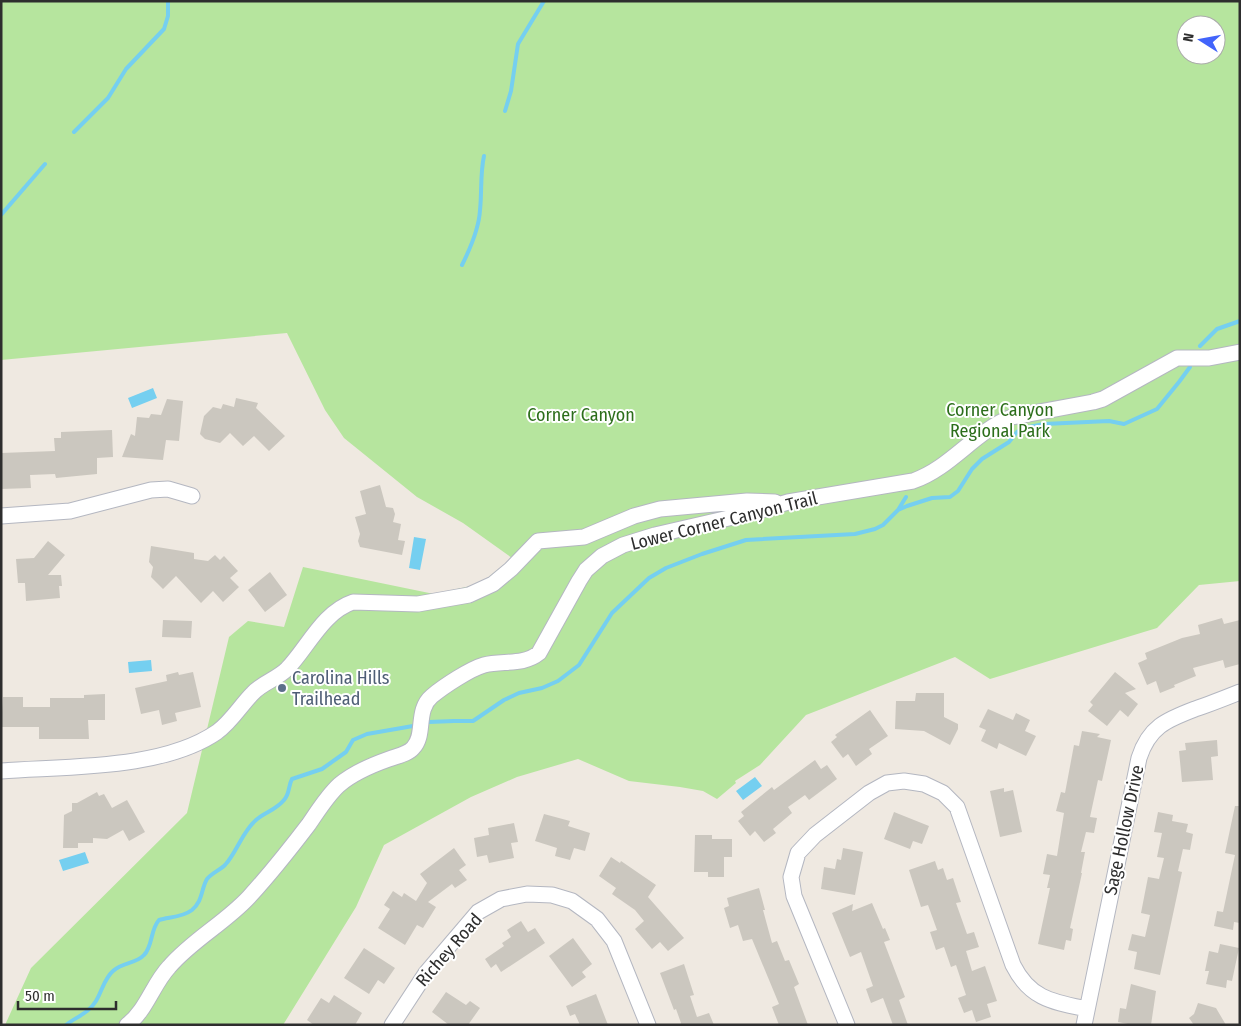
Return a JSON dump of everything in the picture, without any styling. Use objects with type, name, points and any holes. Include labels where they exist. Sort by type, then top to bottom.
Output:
[{"type":"street","name":"Lower Corner Canyon Trail","points":[[126,1025],[139,1012],[168,967],[248,898],[285,855],[340,785],[367,768],[414,747],[418,740],[423,710],[432,696],[465,673],[483,665],[519,662],[534,657],[579,581],[602,556],[623,545],[655,535],[755,512],[788,502],[904,483],[920,478],[938,469],[985,432],[1002,420],[1012,416],[1103,399],[1176,358],[1209,358],[1240,352]]},
{"type":"street","points":[[1,516],[70,511],[151,490],[168,489],[192,496]]},
{"type":"street","points":[[1,771],[151,759],[201,741],[227,724],[254,692],[286,670],[332,614],[344,605],[353,602],[418,604],[469,595],[493,584],[511,570],[538,541],[584,536],[647,512],[718,503],[747,501],[788,502]]},
{"type":"street","name":"Sage Hollow Drive","points":[[1084,1025],[1139,758],[1145,742],[1156,728],[1171,718],[1240,692]]},
{"type":"street","points":[[847,1025],[802,918],[794,896],[791,877],[798,853],[815,835],[869,793],[887,783],[904,781],[924,784],[943,793],[957,807],[1013,965],[1021,979],[1032,990],[1046,999],[1087,1008]]},
{"type":"street","name":"Richey Road","points":[[392,1025],[426,973],[478,912],[501,899],[527,894],[552,895],[572,901],[597,919],[614,941],[648,1025]]},
{"type":"green space","name":"Corner Canyon Regional Park","points":[[1,1],[1240,1],[1240,581],[1199,585],[1157,628],[990,679],[955,657],[806,715],[760,765],[735,781],[736,783],[717,799],[703,791],[629,781],[578,759],[517,777],[471,797],[384,845],[356,907],[283,1025],[5,1025],[31,968],[187,813],[229,637],[248,621],[284,627],[303,567],[434,594],[480,584],[512,558],[463,523],[417,497],[344,438],[325,410],[287,333],[1,360]]},
{"type":"water","points":[[153,388],[157,398],[132,408],[128,398]]},
{"type":"water","points":[[414,537],[426,539],[420,570],[409,568]]},
{"type":"water","points":[[151,660],[152,671],[129,673],[128,662]]},
{"type":"water","points":[[755,777],[762,786],[743,800],[736,791]]},
{"type":"water","points":[[85,852],[89,863],[63,871],[59,860]]},
{"type":"building","points":[[236,398],[258,403],[256,408],[285,436],[269,451],[254,436],[243,446],[230,433],[220,443],[205,439],[200,434],[204,416],[213,407],[221,409],[223,404],[234,407]]},
{"type":"building","points":[[167,399],[183,401],[179,441],[166,440],[163,460],[122,457],[131,434],[135,436],[137,417],[149,418],[151,414],[161,415]]},
{"type":"building","points":[[112,430],[113,457],[97,458],[97,474],[56,478],[55,474],[30,475],[31,488],[1,489],[1,453],[55,451],[54,438],[61,438],[61,432]]},
{"type":"building","points":[[380,485],[386,507],[393,508],[395,514],[393,522],[401,524],[398,540],[405,541],[402,555],[360,547],[358,541],[360,534],[355,517],[366,514],[360,491]]},
{"type":"building","points":[[48,541],[65,555],[48,575],[61,575],[62,586],[59,586],[60,598],[26,601],[25,583],[18,583],[16,559],[34,558]]},
{"type":"building","points":[[151,546],[194,553],[194,559],[208,561],[215,555],[220,560],[224,556],[238,571],[230,578],[239,587],[223,602],[213,591],[201,603],[176,576],[163,589],[151,577],[153,567],[149,562]]},
{"type":"building","points":[[270,572],[287,595],[265,612],[248,590]]},
{"type":"building","points":[[1222,618],[1224,624],[1240,620],[1240,664],[1225,668],[1223,660],[1193,668],[1196,676],[1160,693],[1156,681],[1147,685],[1138,663],[1147,659],[1145,653],[1182,638],[1200,634],[1198,625]]},
{"type":"building","points":[[163,620],[192,621],[191,638],[162,637]]},
{"type":"building","points":[[178,672],[179,675],[193,672],[201,707],[175,713],[177,721],[162,725],[159,710],[141,714],[135,688],[167,681],[166,675]]},
{"type":"building","points":[[1115,672],[1136,689],[1125,693],[1138,704],[1128,717],[1120,710],[1107,726],[1088,711],[1093,705],[1090,702]]},
{"type":"building","points":[[916,693],[944,693],[944,717],[958,724],[958,729],[950,745],[924,731],[895,729],[896,701],[915,701]]},
{"type":"building","points":[[105,694],[105,720],[88,720],[89,739],[39,739],[39,727],[1,727],[3,697],[23,697],[23,707],[50,707],[50,698],[84,698],[84,695]]},
{"type":"building","points":[[988,709],[1013,720],[1016,713],[1030,720],[1025,731],[1036,736],[1026,756],[999,743],[997,749],[981,741],[986,730],[979,727]]},
{"type":"building","points":[[870,710],[888,736],[869,749],[872,754],[856,766],[848,754],[843,758],[831,742],[837,737],[835,735]]},
{"type":"building","points":[[1082,731],[1100,734],[1097,737],[1111,740],[1102,781],[1098,780],[1090,817],[1097,818],[1094,833],[1086,832],[1081,852],[1085,852],[1070,928],[1073,929],[1071,941],[1066,940],[1064,950],[1038,944],[1050,888],[1047,888],[1050,875],[1043,874],[1047,854],[1057,856],[1064,813],[1056,811],[1061,792],[1065,793],[1074,745],[1079,746]]},
{"type":"building","points":[[1217,740],[1218,756],[1211,757],[1213,780],[1182,782],[1179,751],[1186,750],[1185,743]]},
{"type":"building","points":[[815,760],[821,769],[827,765],[837,779],[809,800],[805,795],[788,807],[792,813],[773,829],[776,833],[764,842],[755,831],[750,836],[738,821],[744,816],[741,812],[772,787],[774,790]]},
{"type":"building","points":[[1004,788],[1004,792],[1013,790],[1022,832],[1000,837],[990,791]]},
{"type":"building","points":[[97,792],[99,796],[104,794],[112,808],[127,800],[145,832],[129,841],[123,830],[107,839],[93,838],[93,843],[78,843],[78,848],[63,848],[64,815],[72,811],[72,803],[77,803]]},
{"type":"building","points":[[1235,806],[1240,806],[1240,923],[1234,922],[1233,930],[1214,926],[1217,911],[1223,912],[1235,855],[1225,853]]},
{"type":"building","points":[[894,812],[929,826],[922,844],[913,841],[910,849],[884,839]]},
{"type":"building","points":[[1158,812],[1173,815],[1172,821],[1188,824],[1186,832],[1193,834],[1190,850],[1183,849],[1178,871],[1182,872],[1160,975],[1134,969],[1137,952],[1128,950],[1132,934],[1145,937],[1150,915],[1141,913],[1148,877],[1159,879],[1164,858],[1157,857],[1162,833],[1154,832]]},
{"type":"building","points":[[544,814],[570,821],[568,826],[590,833],[585,851],[574,848],[570,860],[555,856],[557,848],[535,841]]},
{"type":"building","points":[[514,823],[518,842],[511,843],[514,858],[489,863],[487,855],[477,857],[474,838],[489,835],[488,828]]},
{"type":"building","points":[[695,835],[712,835],[712,839],[732,839],[732,857],[724,857],[724,877],[708,877],[708,872],[694,872]]},
{"type":"building","points":[[454,848],[466,865],[459,870],[467,880],[455,888],[452,884],[428,902],[436,907],[423,928],[417,925],[405,945],[378,928],[390,909],[384,905],[393,891],[402,897],[404,893],[416,901],[427,883],[420,874]]},
{"type":"building","points":[[843,848],[863,852],[855,895],[821,889],[824,867],[835,869],[837,859],[841,860]]},
{"type":"building","points":[[611,857],[620,863],[621,861],[656,885],[648,897],[684,938],[668,951],[660,942],[652,949],[635,929],[644,921],[635,910],[612,894],[616,888],[599,876]]},
{"type":"building","points":[[935,861],[938,870],[943,868],[947,880],[953,878],[961,902],[956,903],[967,934],[974,932],[979,947],[966,951],[972,971],[985,966],[997,1001],[987,1004],[991,1017],[976,1022],[972,1010],[964,1013],[958,998],[966,995],[956,965],[951,967],[944,947],[936,950],[930,932],[937,930],[928,905],[921,907],[909,870]]},
{"type":"building","points":[[759,888],[772,943],[777,941],[785,961],[789,960],[799,984],[794,987],[808,1025],[779,1025],[772,1007],[779,1004],[752,939],[743,941],[738,925],[730,928],[724,908],[729,906],[727,898]]},
{"type":"building","points":[[872,903],[890,940],[884,942],[905,997],[899,1000],[908,1025],[893,1025],[883,998],[871,1003],[866,989],[873,986],[861,952],[850,957],[832,913],[853,904],[852,911]]},
{"type":"building","points":[[521,921],[528,932],[535,928],[545,943],[501,972],[496,964],[491,968],[485,959],[504,946],[502,943],[511,937],[507,930]]},
{"type":"building","points":[[573,938],[592,964],[582,972],[586,977],[572,987],[549,956]]},
{"type":"building","points":[[1220,944],[1239,948],[1232,981],[1227,980],[1226,988],[1206,984],[1209,971],[1205,971],[1209,951],[1218,953]]},
{"type":"building","points":[[364,948],[395,968],[384,984],[378,980],[369,994],[344,978]]},
{"type":"building","points":[[684,964],[694,995],[690,996],[697,1017],[709,1013],[714,1025],[680,1025],[676,1009],[674,1010],[660,973]]},
{"type":"building","points":[[1131,984],[1156,991],[1151,1025],[1133,1025],[1118,1022],[1120,1008],[1126,1009]]},
{"type":"building","points":[[446,992],[466,1005],[470,1001],[480,1008],[468,1025],[449,1025],[432,1012]]},
{"type":"building","points":[[596,994],[608,1025],[580,1025],[575,1014],[570,1016],[566,1006]]},
{"type":"building","points":[[334,995],[362,1013],[355,1025],[314,1025],[307,1020],[321,998],[329,1003]]},
{"type":"building","points":[[1198,1003],[1216,1008],[1226,1025],[1194,1025],[1189,1018],[1194,1014]]},
{"type":"waterway","points":[[74,132],[108,98],[126,69],[164,29],[168,16],[168,1]]},
{"type":"waterway","points":[[505,111],[511,91],[518,44],[544,1]]},
{"type":"waterway","points":[[462,265],[478,224],[484,156]]},
{"type":"waterway","points":[[1,215],[45,164]]},
{"type":"waterway","points":[[1200,346],[1217,329],[1240,321]]},
{"type":"waterway","points":[[429,722],[473,721],[504,700],[519,693],[542,688],[558,681],[579,665],[612,613],[649,578],[666,568],[746,540],[855,534],[875,529],[883,525],[898,510],[907,506],[932,498],[950,497],[958,491],[972,469],[982,459],[1009,442],[1017,432],[1024,428],[1044,424],[1109,421],[1124,424],[1157,409],[1190,367]]},
{"type":"waterway","points":[[898,510],[906,497]]},
{"type":"waterway","points":[[66,1025],[93,1005],[107,978],[113,971],[144,955],[159,920],[185,914],[196,906],[207,879],[225,865],[251,825],[259,817],[278,806],[284,800],[292,779],[322,769],[346,752],[353,740],[367,734],[413,726]]},
{"type":"place","name":"Carolina Hills Trailhead","points":[[282,688]]},
{"type":"park label","name":"Corner Canyon","points":[[581,415]]}]
